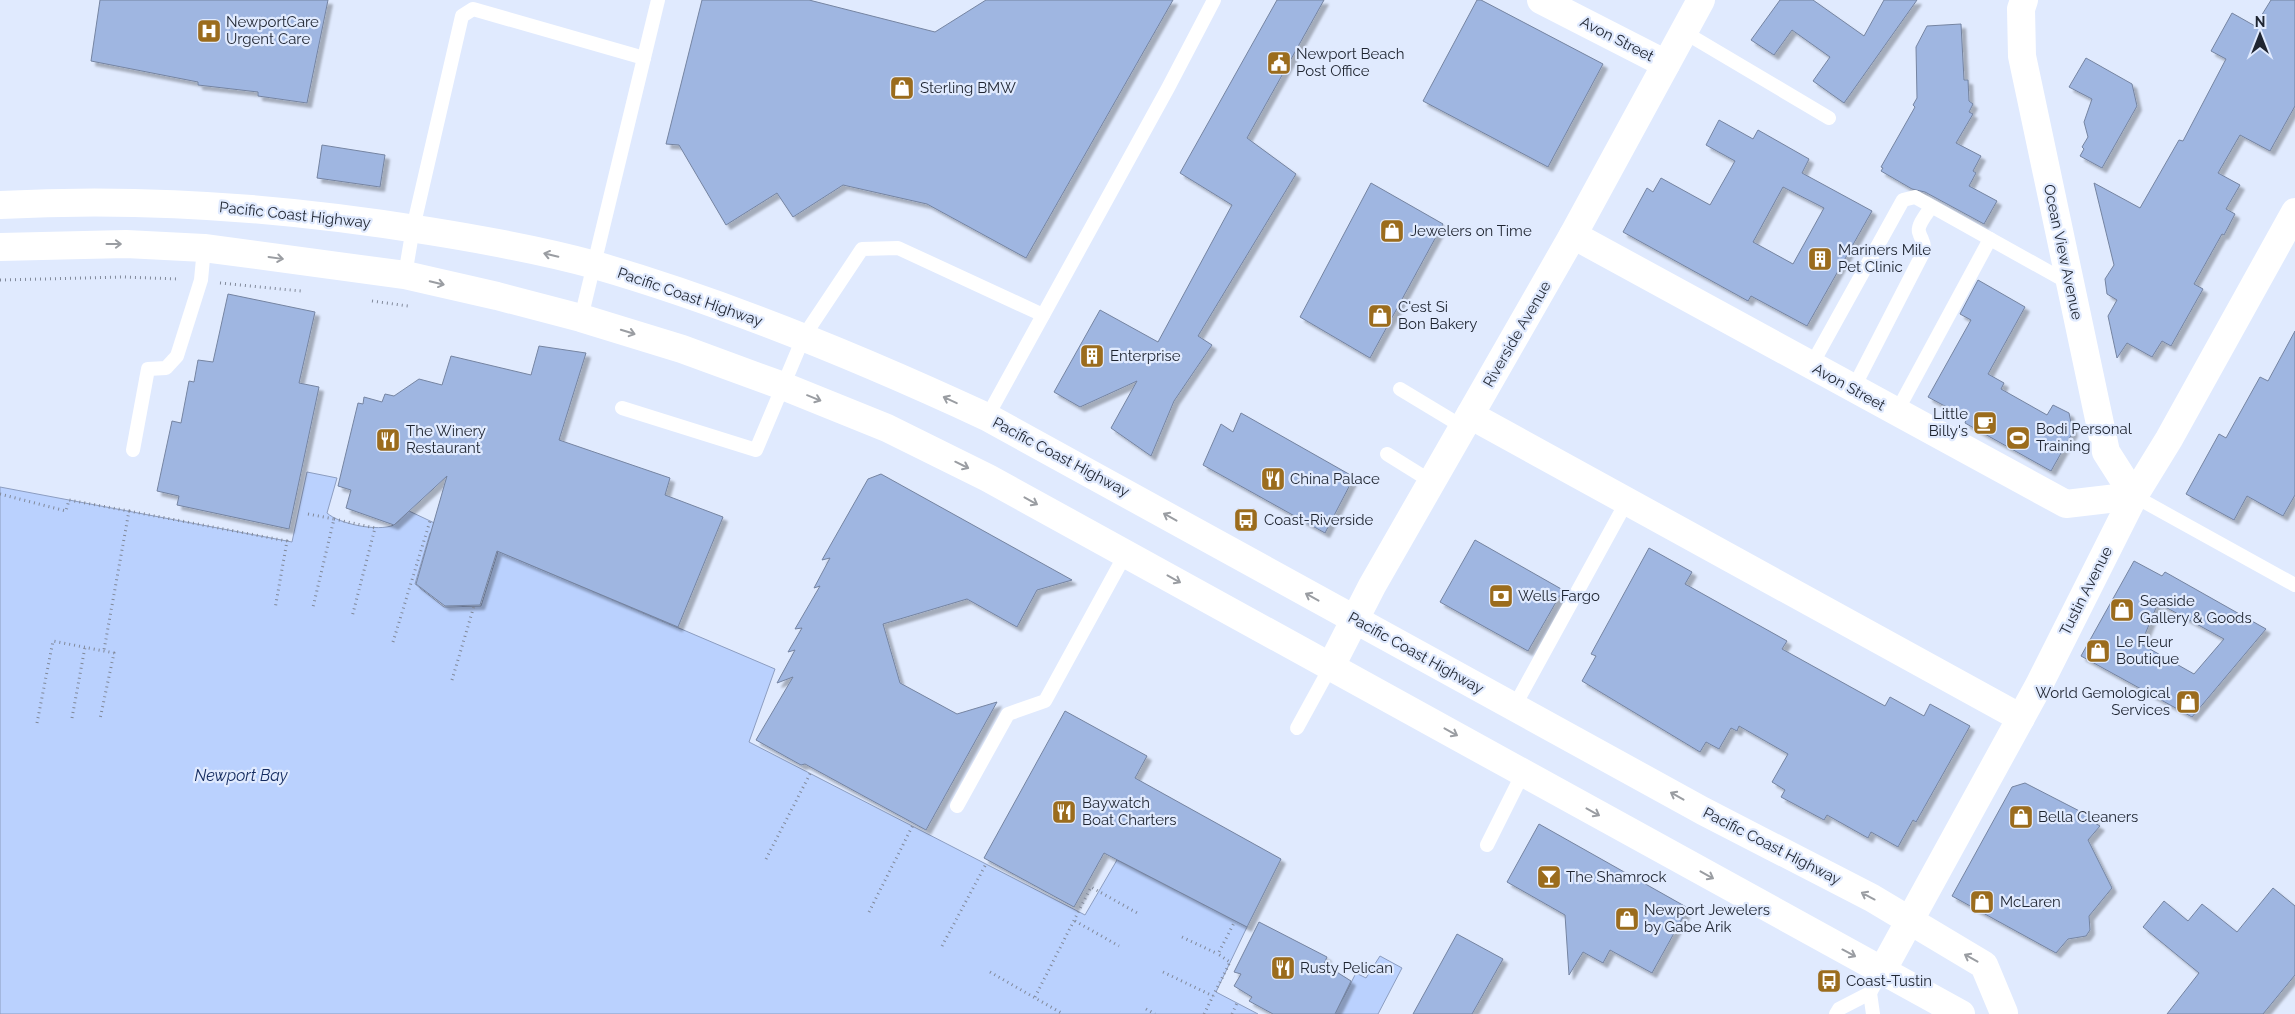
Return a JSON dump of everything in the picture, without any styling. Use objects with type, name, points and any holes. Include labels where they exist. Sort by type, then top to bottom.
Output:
[{"type":"main road","name":"Avon Street","points":[[1542,0],[1666,64]]},
{"type":"main road","name":"Riverside Avenue","points":[[1331,666],[1432,482],[1573,235],[1701,0]]},
{"type":"main road","name":"Ocean View Avenue","points":[[2024,0],[2021,9],[2022,56],[2106,452],[2134,496]]},
{"type":"main road","name":"Pacific Coast Highway","points":[[0,205],[36,203],[189,205],[364,221],[412,228],[479,239],[593,265],[700,299],[804,336],[887,371],[987,417],[1703,811],[1872,898],[1909,922],[1984,965],[2001,1014]]},
{"type":"main road","name":"Tustin Avenue","points":[[1876,982],[2021,718],[2134,496],[2169,439],[2295,212]]},
{"type":"main road","name":"Avon Street","points":[[1573,235],[2066,504],[2134,496]]},
{"type":"main road","points":[[0,247],[126,244],[204,248],[405,275],[581,318],[682,349],[783,386],[887,428],[963,465],[1523,773],[1876,982],[1961,1014]]},
{"type":"main road","points":[[0,262],[66,245]]},
{"type":"main road","points":[[1467,421],[1627,501],[2021,718]]},
{"type":"lane","points":[[581,318],[658,0]]},
{"type":"lane","points":[[987,417],[1168,88],[1214,0]]},
{"type":"lane","points":[[405,275],[412,228],[462,16],[473,9],[644,58]]},
{"type":"lane","points":[[1684,32],[1829,118]]},
{"type":"lane","points":[[1811,366],[1903,200],[1915,198],[1931,206],[2069,283]]},
{"type":"lane","points":[[1853,389],[1924,251],[1925,242],[1919,232],[1919,228],[1931,206]]},
{"type":"lane","points":[[1896,412],[1990,239]]},
{"type":"lane","points":[[133,450],[148,369],[166,368],[177,356],[200,280],[204,248]]},
{"type":"lane","points":[[622,408],[756,450],[804,336],[862,249],[898,248],[1043,315]]},
{"type":"lane","points":[[1400,389],[1467,421]]},
{"type":"lane","points":[[1387,454],[1432,482]]},
{"type":"lane","points":[[2134,496],[2295,584]]},
{"type":"lane","points":[[1514,707],[1627,501]]},
{"type":"lane","points":[[957,806],[1008,714],[1045,701],[1126,553]]},
{"type":"lane","points":[[1297,728],[1331,666]]},
{"type":"lane","points":[[1487,844],[1523,773]]},
{"type":"lane","points":[[1836,1014],[1876,982]]},
{"type":"lane","points":[[1873,1014],[1876,982]]},
{"type":"path","points":[[0,494],[66,510],[69,500],[287,541],[274,609]]},
{"type":"path","points":[[104,650],[129,511]]},
{"type":"path","points":[[308,514],[375,528],[352,617]]},
{"type":"path","points":[[313,607],[334,519]]},
{"type":"path","points":[[393,642],[430,522]]},
{"type":"path","points":[[452,680],[474,606]]},
{"type":"path","points":[[37,723],[53,641],[114,653],[100,719]]},
{"type":"path","points":[[72,718],[85,647]]},
{"type":"path","points":[[766,859],[811,772]]},
{"type":"path","points":[[869,912],[913,825]]},
{"type":"path","points":[[942,946],[986,864]]},
{"type":"path","points":[[1035,997],[1091,887],[1139,914]]},
{"type":"path","points":[[1075,921],[1118,946]]},
{"type":"path","points":[[1218,954],[1235,921]]},
{"type":"path","points":[[1182,937],[1218,954],[1230,962],[1204,1014]]},
{"type":"path","points":[[990,972],[1063,1014]]},
{"type":"path","points":[[1163,972],[1213,996]]},
{"type":"path","points":[[1232,1014],[1237,1003]]},
{"type":"path","points":[[1146,1010],[1155,1014]]},
{"type":"water","name":"Newport Bay","points":[[307,472],[337,478],[327,513],[340,520],[359,526],[387,527],[396,524],[409,511],[445,528],[444,531],[430,533],[415,584],[444,607],[481,606],[498,551],[775,669],[749,742],[1085,915],[1117,860],[1247,927],[1216,992],[1258,1014],[0,1014],[0,487],[292,542]]},
{"type":"water","points":[[1380,956],[1402,968],[1378,1014],[1335,1014],[1356,973],[1366,978]]},
{"type":"building","name":"NewportCare Urgent Care","points":[[100,0],[328,0],[307,103],[258,96],[258,92],[198,85],[198,82],[91,61]]},
{"type":"building","name":"Sterling BMW","points":[[702,0],[809,0],[935,32],[986,0],[1173,0],[1026,258],[927,204],[843,185],[793,217],[777,193],[726,225],[679,145],[666,144]]},
{"type":"building","points":[[1277,0],[1324,0],[1247,138],[1296,174],[1198,336],[1212,345],[1174,401],[1151,456],[1111,428],[1137,381],[1080,407],[1054,392],[1100,310],[1158,342],[1232,205],[1180,173]]},
{"type":"building","points":[[1477,0],[1481,0],[1603,64],[1548,167],[1423,101]]},
{"type":"building","points":[[1780,0],[1813,0],[1864,36],[1884,0],[1917,0],[1844,103],[1813,81],[1830,57],[1792,30],[1774,55],[1751,40]]},
{"type":"building","points":[[2271,0],[2295,0],[2295,106],[2270,151],[2240,135],[2218,173],[2240,185],[2226,209],[2235,214],[2194,284],[2203,289],[2171,346],[2162,341],[2152,357],[2127,343],[2117,358],[2108,316],[2117,300],[2107,294],[2105,279],[2114,265],[2094,183],[2140,208],[2179,140],[2183,141],[2226,59],[2211,51],[2232,13],[2255,26]]},
{"type":"building","points":[[1961,24],[1964,80],[1968,80],[1969,101],[1973,104],[1969,112],[1973,114],[1956,143],[1981,156],[1973,171],[1976,173],[1969,186],[1997,201],[1984,224],[1925,192],[1912,189],[1881,171],[1883,168],[1881,167],[1915,107],[1913,105],[1917,98],[1916,47],[1927,26]]},
{"type":"building","points":[[2086,58],[2132,84],[2137,106],[2102,168],[2080,156],[2084,149],[2082,147],[2088,137],[2084,122],[2092,99],[2069,87]]},
{"type":"building","points":[[1719,120],[1753,139],[1758,130],[1809,159],[1802,173],[1872,211],[1807,326],[1751,296],[1748,301],[1623,232],[1647,188],[1653,192],[1661,178],[1710,205],[1735,161],[1706,145]],"holes":[[[1783,187],[1824,208],[1793,264],[1753,242]]]},
{"type":"building","points":[[322,145],[385,155],[380,187],[317,178]]},
{"type":"building","points":[[1371,183],[1443,224],[1370,358],[1300,317]]},
{"type":"building","points":[[1978,280],[2025,307],[1988,374],[2004,383],[2001,389],[2047,415],[2053,405],[2069,413],[2073,432],[2051,471],[1965,423],[1967,418],[1928,397],[1971,320],[1960,314]]},
{"type":"building","points":[[228,294],[315,312],[299,383],[319,387],[289,529],[177,505],[179,496],[157,491],[172,421],[181,423],[189,381],[194,382],[198,360],[213,362]]},
{"type":"building","points":[[2295,331],[2295,495],[2283,516],[2247,496],[2234,520],[2186,494],[2219,434],[2226,438],[2260,377],[2268,381]]},
{"type":"building","points":[[539,346],[586,353],[559,440],[670,478],[665,495],[723,517],[678,627],[497,551],[480,605],[445,606],[416,584],[447,476],[394,525],[346,508],[351,490],[338,486],[358,403],[363,404],[364,397],[382,402],[385,394],[394,396],[419,379],[442,385],[451,356],[531,375]]},
{"type":"building","points":[[1241,413],[1354,477],[1325,533],[1203,465],[1221,424],[1233,432]]},
{"type":"building","points":[[881,474],[1072,580],[1037,590],[1017,627],[967,599],[883,624],[900,683],[957,714],[997,702],[926,830],[805,764],[801,765],[756,740],[793,677],[777,683],[795,650],[788,652],[802,628],[795,629],[820,586],[814,588],[830,558],[822,560],[868,479]]},
{"type":"building","name":"Wells Fargo","points":[[1475,540],[1563,590],[1528,651],[1440,602]]},
{"type":"building","points":[[1649,548],[1692,572],[1685,584],[1787,641],[1782,649],[1885,706],[1890,697],[1924,716],[1930,704],[1970,726],[1916,822],[1913,820],[1898,847],[1871,832],[1868,838],[1827,815],[1824,820],[1781,797],[1785,790],[1772,782],[1788,754],[1739,726],[1737,731],[1731,728],[1719,749],[1706,742],[1700,752],[1582,681],[1596,656],[1591,654]]},
{"type":"building","points":[[2134,561],[2162,576],[2165,572],[2266,629],[2192,717],[2081,656]],"holes":[[[2158,603],[2224,639],[2194,674],[2141,644]]]},
{"type":"building","points":[[1065,711],[1147,756],[1135,778],[1281,859],[1247,927],[1104,853],[1074,907],[984,858]]},
{"type":"building","points":[[2025,783],[2095,819],[2093,822],[2100,826],[2088,840],[2112,888],[2089,916],[2090,930],[2086,936],[2068,939],[2056,953],[1952,896],[2012,787]]},
{"type":"building","points":[[1539,824],[1688,908],[1652,973],[1610,950],[1603,963],[1583,952],[1569,975],[1565,915],[1507,882]]},
{"type":"building","points":[[2273,888],[2295,906],[2295,975],[2263,1014],[2167,1014],[2199,973],[2143,927],[2164,901],[2188,921],[2202,904],[2237,932]]},
{"type":"building","name":"Rusty Pelican","points":[[1259,922],[1327,957],[1324,964],[1351,981],[1335,1014],[1273,1014],[1249,1001],[1252,997],[1234,986],[1241,974],[1234,972]]},
{"type":"building","points":[[1457,934],[1503,959],[1472,1014],[1413,1014]]},
{"type":"place","name":"NewportCare Urgent Care","points":[[209,31]]},
{"type":"place","name":"Newport Beach Post Office","points":[[1279,63]]},
{"type":"place","name":"Sterling BMW","points":[[902,88]]},
{"type":"place","name":"Jewelers on Time","points":[[1392,231]]},
{"type":"place","name":"Mariners Mile Pet Clinic","points":[[1820,259]]},
{"type":"place","name":"C'est Si Bon Bakery","points":[[1380,316]]},
{"type":"place","name":"Enterprise","points":[[1092,356]]},
{"type":"place","name":"Little Billy's","points":[[1985,423]]},
{"type":"place","name":"Bodi Personal Training","points":[[2018,438]]},
{"type":"place","name":"The Winery Restaurant","points":[[388,440]]},
{"type":"place","name":"China Palace","points":[[1273,479]]},
{"type":"place","name":"Coast-Riverside","points":[[1246,520]]},
{"type":"place","name":"Wells Fargo","points":[[1501,596]]},
{"type":"place","name":"Seaside Gallery & Goods","points":[[2122,610]]},
{"type":"place","name":"Le Fleur Boutique","points":[[2098,651]]},
{"type":"place","name":"World Gemological Services","points":[[2188,702]]},
{"type":"place","name":"Baywatch Boat Charters","points":[[1064,812]]},
{"type":"place","name":"Bella Cleaners","points":[[2021,817]]},
{"type":"place","name":"The Shamrock","points":[[1549,877]]},
{"type":"place","name":"McLaren","points":[[1982,902]]},
{"type":"place","name":"Newport Jewelers by Gabe Arik","points":[[1627,919]]},
{"type":"place","name":"Rusty Pelican","points":[[1283,968]]},
{"type":"place","name":"Coast-Tustin","points":[[1829,981]]}]
